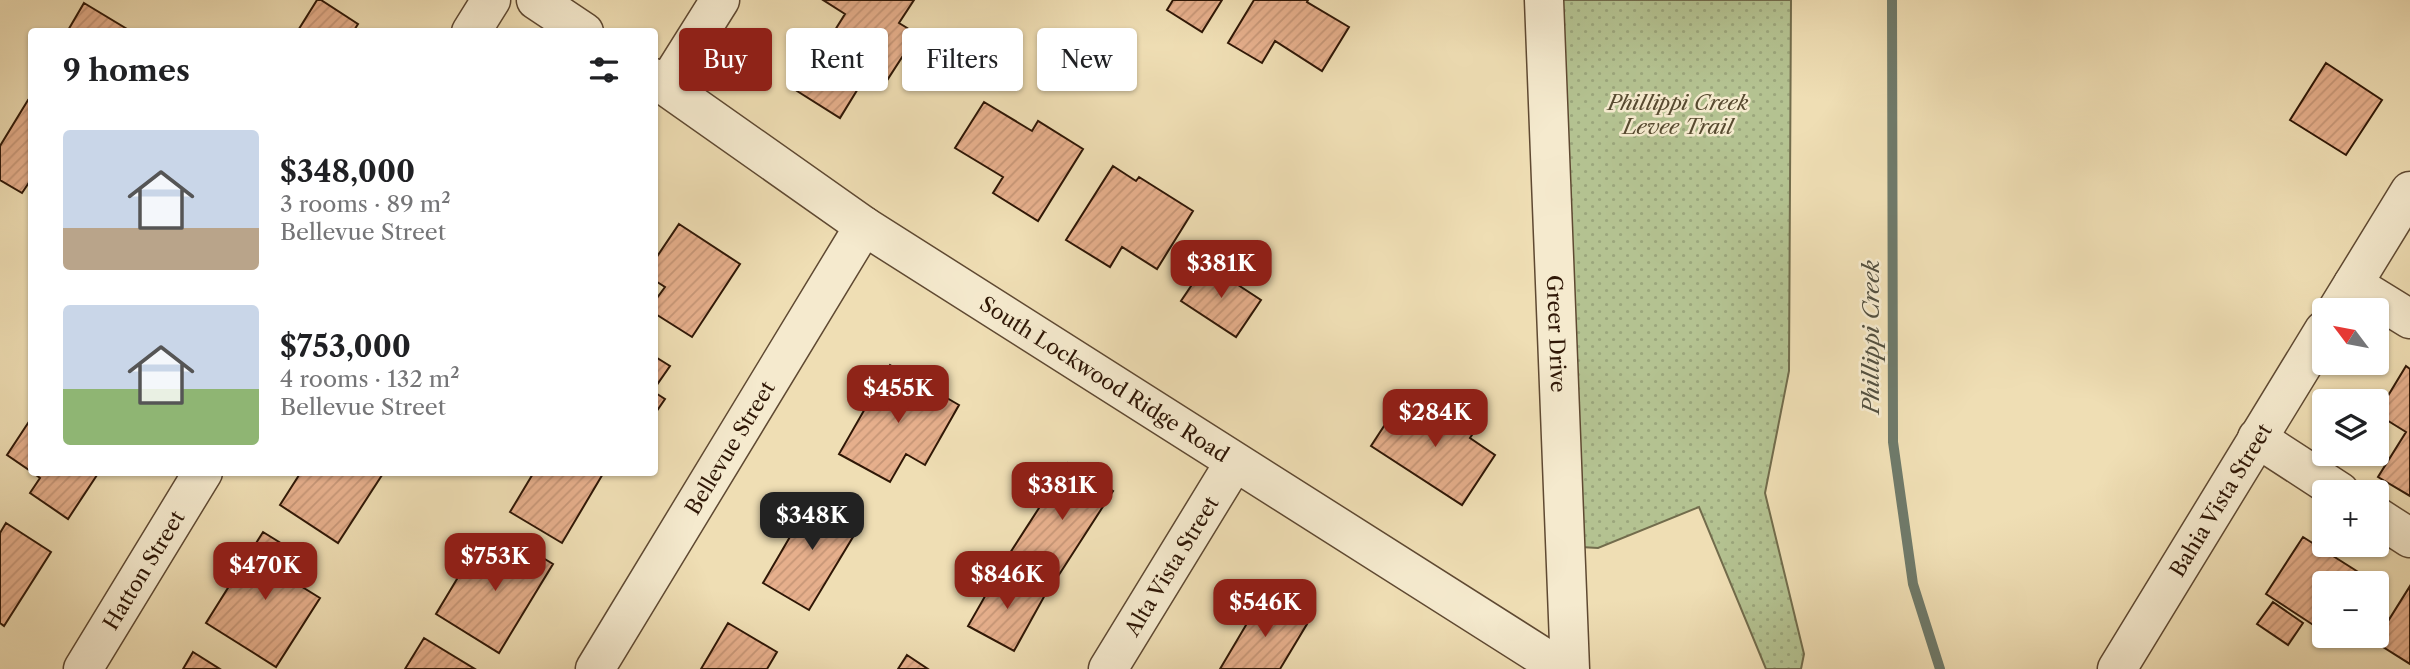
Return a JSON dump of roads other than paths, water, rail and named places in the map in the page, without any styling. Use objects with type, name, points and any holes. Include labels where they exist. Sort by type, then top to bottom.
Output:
[{"type":"street","points":[[474,28],[491,0]]},
{"type":"street","points":[[536,0],[578,28]]},
{"type":"street","points":[[660,82],[720,0]]},
{"type":"street","name":"Greer Drive","points":[[1544,0],[1570,669]]},
{"type":"street","name":"South Lockwood Ridge Road","points":[[660,82],[864,226],[1562,669]]},
{"type":"street","points":[[2410,191],[2345,297],[2410,319]]},
{"type":"street","name":"Bellevue Street","points":[[595,669],[864,226]]},
{"type":"street","name":"Bahia Vista Street","points":[[2117,669],[2312,349]]},
{"type":"street","points":[[2257,438],[2322,480]]},
{"type":"street","name":"Alta Vista Street","points":[[1108,669],[1234,463]]},
{"type":"street","name":"Hatton Street","points":[[83,669],[201,476]]},
{"type":"street","points":[[2389,524],[2410,538]]},
{"type":"waterway","name":"Phillippi Creek","points":[[1892,0],[1893,442],[1913,584],[1940,669]]},
{"type":"park label","name":"Phillippi Creek Levee Trail","points":[[1678,114]]}]
